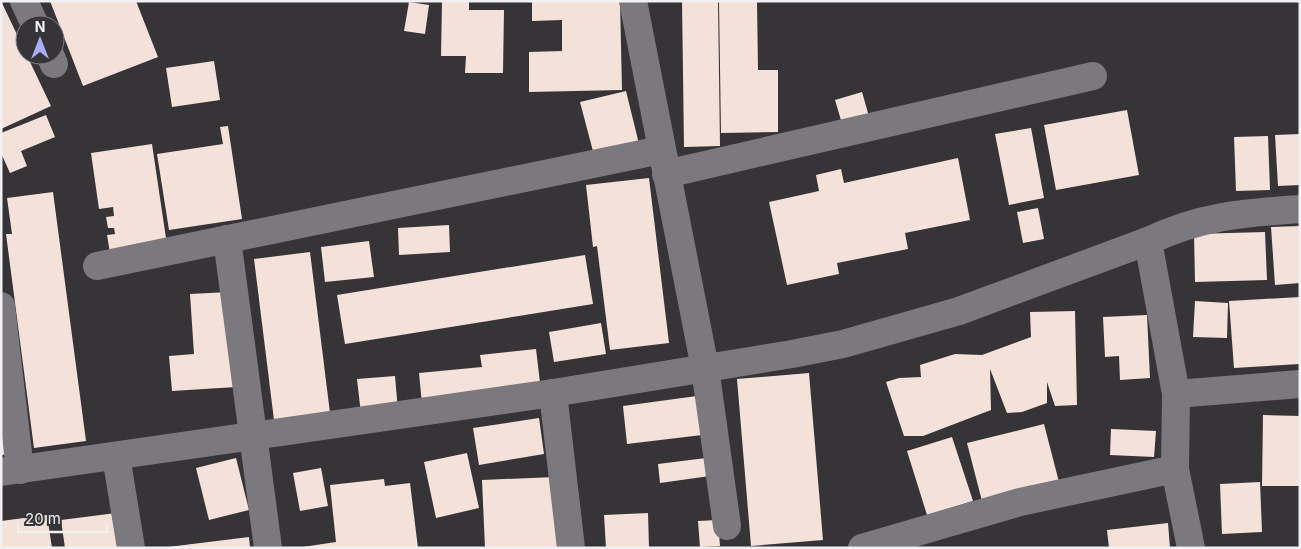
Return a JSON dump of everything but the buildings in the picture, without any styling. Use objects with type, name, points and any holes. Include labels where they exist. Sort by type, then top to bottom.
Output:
[{"type":"street","points":[[24,1],[30,15]]},
{"type":"street","points":[[633,1],[705,368],[727,526]]},
{"type":"street","points":[[97,266],[227,239],[664,162],[1093,76]]},
{"type":"street","points":[[1,306],[11,471],[553,393],[792,354],[852,342],[959,310],[1148,241],[1177,227],[1231,214],[1300,209]]},
{"type":"street","points":[[227,239],[268,548]]},
{"type":"street","points":[[1148,241],[1176,394],[1175,469],[1191,548]]},
{"type":"street","points":[[1176,394],[1300,384]]},
{"type":"street","points":[[553,393],[570,548]]},
{"type":"street","points":[[116,456],[132,548]]},
{"type":"street","points":[[862,548],[1020,502],[1175,469]]}]
